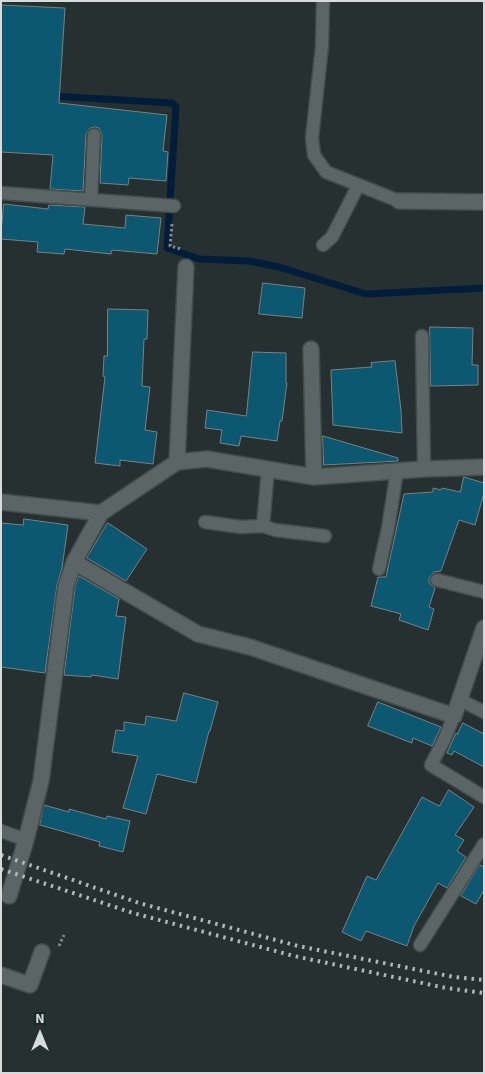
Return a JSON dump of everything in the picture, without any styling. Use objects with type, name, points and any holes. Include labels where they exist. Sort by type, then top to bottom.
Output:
[{"type":"street","points":[[399,201],[484,202]]},
{"type":"street","points":[[177,462],[186,266]]},
{"type":"street","points":[[311,349],[314,477]]},
{"type":"street","points":[[9,896],[41,781],[66,586],[74,562],[101,512],[177,462],[207,460],[314,477],[424,469],[484,467]]},
{"type":"street","points":[[1,502],[101,512]]},
{"type":"street","points":[[74,562],[198,634],[250,647],[454,716],[484,628]]},
{"type":"street","points":[[1,975],[30,986],[42,952]]},
{"type":"lane","points":[[323,1],[322,46],[312,138],[314,155],[326,172],[399,201]]},
{"type":"lane","points":[[91,200],[94,135]]},
{"type":"lane","points":[[323,245],[332,237],[358,186]]},
{"type":"lane","points":[[1,193],[174,206]]},
{"type":"lane","points":[[422,336],[424,469]]},
{"type":"lane","points":[[263,526],[268,469]]},
{"type":"lane","points":[[379,569],[397,471]]},
{"type":"lane","points":[[205,522],[241,527],[263,526],[275,530],[325,536]]},
{"type":"lane","points":[[437,580],[484,592]]},
{"type":"lane","points":[[460,700],[484,712]]},
{"type":"lane","points":[[454,716],[431,765],[484,797]]},
{"type":"lane","points":[[1,830],[26,840]]},
{"type":"lane","points":[[420,945],[484,844]]},
{"type":"path","points":[[174,206],[170,246],[192,252],[194,262],[186,266]]},
{"type":"building","points":[[1,5],[65,8],[59,103],[167,115],[163,151],[168,152],[166,181],[129,178],[128,185],[100,183],[102,135],[99,128],[95,127],[90,128],[86,134],[83,191],[50,189],[53,155],[1,152]]},
{"type":"building","points":[[4,204],[48,209],[49,205],[85,207],[83,224],[125,228],[126,215],[161,218],[157,254],[112,250],[111,254],[65,249],[64,254],[37,252],[38,242],[1,239]]},
{"type":"building","points":[[263,283],[305,288],[302,318],[259,314]]},
{"type":"building","points":[[108,309],[148,310],[147,339],[144,339],[142,386],[150,387],[145,430],[157,432],[153,464],[120,460],[120,466],[95,463],[105,377],[103,376],[104,356],[107,356]]},
{"type":"building","points":[[430,327],[473,328],[472,365],[478,365],[478,385],[431,386]]},
{"type":"building","points":[[253,352],[286,353],[287,383],[282,421],[280,421],[277,441],[241,436],[239,446],[220,443],[222,430],[205,428],[207,410],[246,416]]},
{"type":"building","points":[[395,361],[402,433],[333,425],[331,370],[372,367],[371,363]]},
{"type":"building","points":[[323,436],[398,458],[398,461],[324,465]]},
{"type":"building","points":[[464,477],[484,483],[484,493],[475,525],[459,520],[441,571],[434,572],[429,578],[429,583],[435,588],[429,607],[434,609],[428,630],[399,620],[401,614],[371,606],[378,577],[386,577],[404,494],[433,492],[433,488],[460,492]]},
{"type":"building","points":[[24,519],[68,525],[62,568],[57,585],[45,673],[1,667],[1,523],[23,525]]},
{"type":"building","points":[[108,523],[147,549],[126,581],[87,558]]},
{"type":"building","points":[[79,576],[119,599],[116,616],[126,617],[118,679],[92,675],[91,677],[64,675],[75,588]]},
{"type":"building","points":[[184,693],[218,702],[196,783],[157,774],[146,814],[123,808],[138,756],[112,752],[116,730],[124,731],[124,722],[145,725],[146,716],[176,721]]},
{"type":"building","points":[[378,702],[441,727],[432,746],[413,738],[412,743],[368,726]]},
{"type":"building","points":[[463,723],[484,734],[484,767],[454,751],[452,755],[447,753]]},
{"type":"building","points":[[449,790],[474,807],[455,835],[464,840],[457,851],[466,857],[447,888],[438,883],[414,926],[407,946],[366,931],[361,941],[342,932],[367,876],[376,880],[422,797],[439,806]]},
{"type":"building","points":[[44,805],[69,812],[69,809],[106,819],[107,816],[130,821],[123,852],[99,846],[100,842],[40,825]]},
{"type":"building","points":[[480,865],[484,867],[484,890],[476,904],[461,896]]},
{"type":"waterway","points":[[51,96],[172,103],[176,107],[167,248],[199,259],[249,261],[279,267],[366,294],[484,288]]},
{"type":"railway","points":[[1,855],[139,903],[298,946],[454,977],[484,980]]},
{"type":"railway","points":[[1,869],[133,913],[294,956],[446,988],[484,993]]}]
